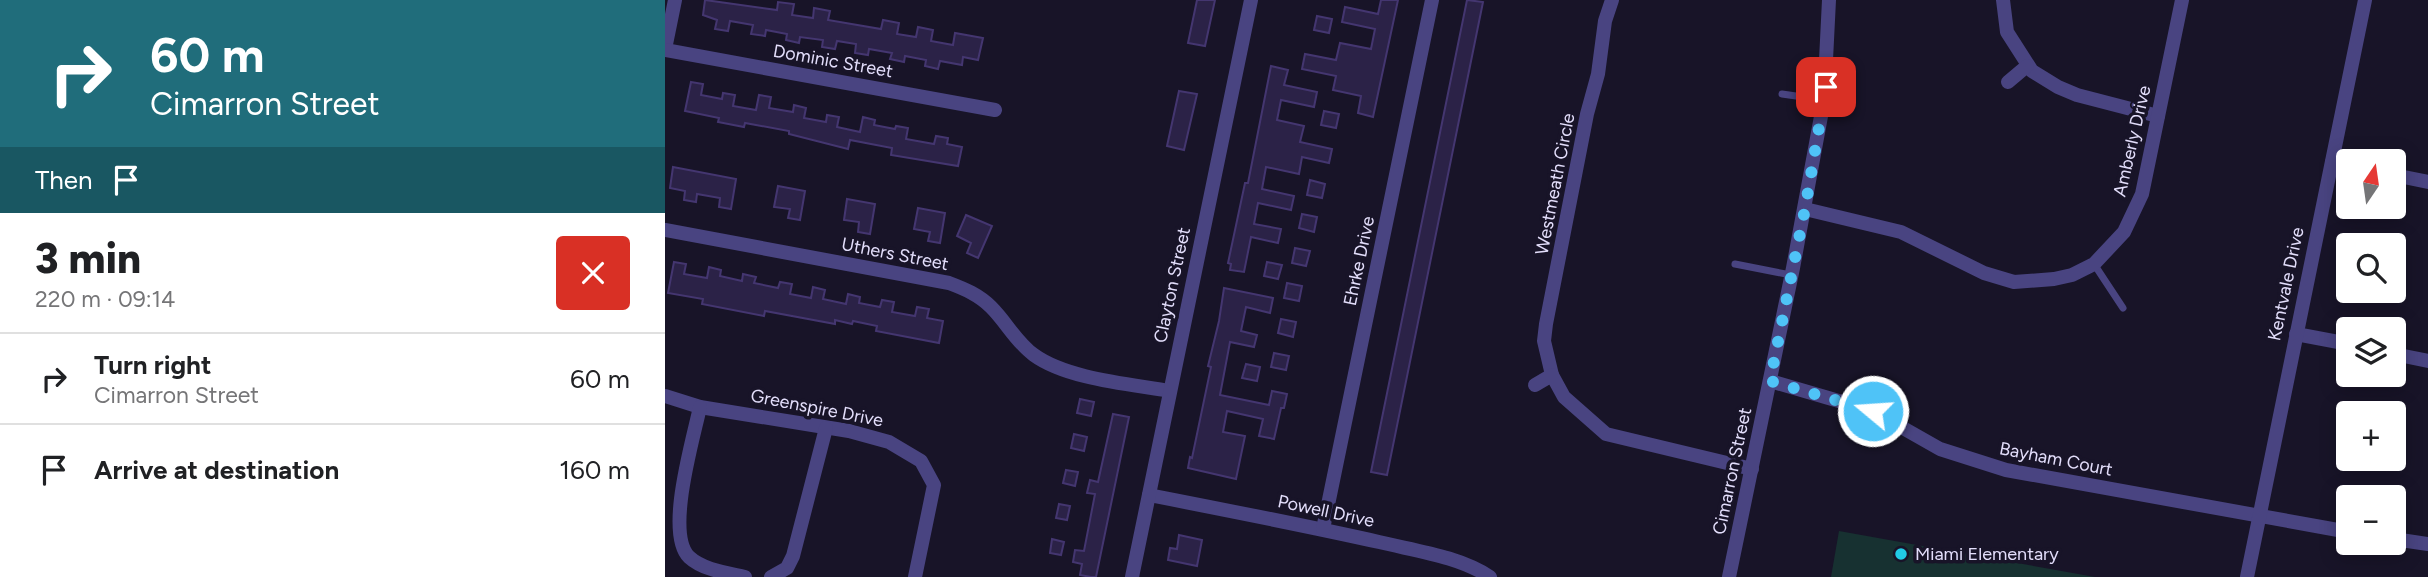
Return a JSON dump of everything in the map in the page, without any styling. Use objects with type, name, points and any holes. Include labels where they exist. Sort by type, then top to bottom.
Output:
[{"type":"street","points":[[665,49],[675,0]]},
{"type":"street","name":"Clayton Street","points":[[1132,577],[1251,0]]},
{"type":"street","name":"Ehrke Drive","points":[[1323,529],[1432,0]]},
{"type":"street","name":"Westmeath Circle","points":[[1612,0],[1605,22],[1598,74],[1587,114],[1546,324],[1544,341],[1552,375],[1564,397],[1606,434],[1752,469]]},
{"type":"street","name":"Cimarron Street","points":[[1729,577],[1805,209],[1824,100],[1829,0]]},
{"type":"street","points":[[2003,0],[2007,32],[2027,66],[2045,80],[2077,95],[2158,116]]},
{"type":"street","name":"Amberly Drive","points":[[1805,209],[1901,232],[1984,273],[2014,282],[2072,275],[2094,264],[2124,232],[2137,208],[2182,0]]},
{"type":"street","name":"Kentvale Drive","points":[[2246,577],[2365,0]]},
{"type":"street","name":"Dominic Street","points":[[665,49],[995,110]]},
{"type":"street","points":[[2008,82],[2027,66]]},
{"type":"street","points":[[2332,162],[2336,163]]},
{"type":"street","points":[[2406,177],[2428,182]]},
{"type":"street","name":"Uthers Street","points":[[665,230],[949,283],[981,298],[1015,338],[1046,363],[1081,374],[1170,391]]},
{"type":"street","points":[[2296,334],[2336,342]]},
{"type":"street","points":[[2406,356],[2428,361]]},
{"type":"street","points":[[1535,385],[1552,375]]},
{"type":"street","name":"Bayham Court","points":[[1770,381],[1873,411],[1940,449],[2005,470],[2336,530]]},
{"type":"street","name":"Greenspire Drive","points":[[665,396],[701,407],[827,428],[889,442],[921,461],[934,485],[915,577]]},
{"type":"street","points":[[701,407],[678,507],[676,526],[679,542],[686,556],[699,564],[736,576]]},
{"type":"street","points":[[771,577],[787,568],[793,556],[827,428]]},
{"type":"street","name":"Powell Drive","points":[[1149,495],[1323,529],[1439,556],[1462,563],[1490,577]]},
{"type":"street","points":[[2406,541],[2428,544]]},
{"type":"lane","points":[[1782,94],[1824,100]]},
{"type":"lane","points":[[1735,264],[1791,275]]},
{"type":"lane","points":[[2094,264],[2123,308]]},
{"type":"green space","name":"Miami Elementary","points":[[1839,531],[2095,577],[1831,577]]},
{"type":"building","points":[[705,0],[777,10],[778,2],[794,4],[792,15],[813,18],[814,8],[830,11],[828,20],[881,29],[883,20],[899,23],[897,34],[916,37],[918,27],[933,30],[931,41],[953,45],[955,33],[983,38],[978,60],[963,57],[962,65],[940,61],[938,69],[925,66],[926,60],[905,56],[904,62],[890,59],[892,53],[869,49],[868,55],[855,53],[856,44],[837,41],[835,49],[822,47],[823,40],[800,37],[799,43],[786,40],[787,34],[766,30],[765,36],[751,34],[753,25],[730,21],[728,31],[715,29],[717,20],[703,15]]},
{"type":"building","points":[[1197,0],[1215,0],[1205,46],[1188,43]]},
{"type":"building","points":[[1381,0],[1398,0],[1373,117],[1358,113],[1361,96],[1333,90],[1336,76],[1302,69],[1305,54],[1336,60],[1340,43],[1371,49],[1375,29],[1342,22],[1345,7],[1378,14]]},
{"type":"building","points":[[1467,0],[1483,2],[1387,475],[1371,472]]},
{"type":"building","points":[[1317,16],[1332,19],[1329,33],[1314,30]]},
{"type":"building","points":[[1271,66],[1288,70],[1284,85],[1317,92],[1314,107],[1281,100],[1277,120],[1304,126],[1300,142],[1332,149],[1329,163],[1302,157],[1299,174],[1266,167],[1262,189],[1294,196],[1291,210],[1258,203],[1254,224],[1281,229],[1278,243],[1251,237],[1244,272],[1230,270],[1231,264],[1228,263],[1245,183],[1248,183]]},
{"type":"building","points":[[691,82],[703,84],[701,95],[722,99],[723,93],[735,95],[733,106],[756,110],[759,95],[771,97],[769,108],[793,112],[794,105],[806,108],[804,118],[826,122],[827,115],[839,117],[837,127],[860,132],[863,117],[875,120],[874,125],[895,129],[896,126],[908,128],[906,139],[934,144],[936,136],[948,138],[947,144],[962,147],[958,166],[891,155],[892,148],[850,140],[848,149],[789,134],[789,131],[745,123],[744,127],[718,122],[719,118],[685,111]]},
{"type":"building","points":[[1179,91],[1197,94],[1184,150],[1167,146]]},
{"type":"building","points":[[1324,111],[1339,114],[1336,128],[1321,125]]},
{"type":"building","points":[[673,167],[736,179],[731,209],[719,207],[720,198],[697,194],[696,202],[684,200],[685,191],[670,188]]},
{"type":"building","points":[[1310,180],[1325,184],[1322,198],[1307,195]]},
{"type":"building","points":[[778,186],[805,191],[800,220],[788,218],[790,209],[774,207]]},
{"type":"building","points":[[847,199],[875,204],[870,234],[858,232],[859,222],[844,220]]},
{"type":"building","points":[[918,208],[945,213],[940,243],[928,241],[930,232],[914,229]]},
{"type":"building","points":[[1302,214],[1317,217],[1314,232],[1299,228]]},
{"type":"building","points":[[966,215],[992,226],[978,258],[967,253],[971,243],[957,236]]},
{"type":"building","points":[[1295,248],[1310,251],[1306,266],[1292,263]]},
{"type":"building","points":[[674,262],[686,264],[684,274],[707,278],[709,267],[721,270],[720,276],[742,281],[743,274],[756,277],[754,283],[778,288],[780,282],[792,284],[790,294],[811,298],[813,287],[825,290],[823,299],[846,304],[848,294],[860,297],[859,303],[880,307],[882,300],[894,302],[892,312],[915,316],[917,307],[929,309],[927,318],[943,321],[939,343],[876,331],[877,326],[853,321],[852,324],[835,320],[835,324],[765,311],[764,316],[702,304],[703,299],[668,293]]},
{"type":"building","points":[[1267,262],[1282,265],[1278,279],[1264,276]]},
{"type":"building","points":[[1287,283],[1302,286],[1299,301],[1284,298]]},
{"type":"building","points":[[1224,288],[1273,298],[1270,313],[1246,307],[1241,331],[1257,335],[1254,347],[1230,342],[1220,395],[1269,405],[1272,391],[1287,394],[1274,439],[1259,436],[1263,419],[1227,411],[1223,432],[1245,436],[1236,479],[1188,468],[1211,367],[1208,366]]},
{"type":"building","points":[[1281,319],[1296,322],[1293,337],[1278,333]]},
{"type":"building","points":[[1274,353],[1289,356],[1286,370],[1271,367]]},
{"type":"building","points":[[1246,364],[1260,367],[1257,381],[1242,378]]},
{"type":"building","points":[[1080,399],[1094,402],[1091,416],[1077,413]]},
{"type":"building","points":[[1113,414],[1129,417],[1096,577],[1091,577],[1080,575],[1082,564],[1073,562],[1075,550],[1084,551],[1095,494],[1087,493],[1090,480],[1098,482]]},
{"type":"building","points":[[1074,434],[1087,437],[1084,451],[1071,448]]},
{"type":"building","points":[[1066,470],[1078,472],[1075,486],[1063,483]]},
{"type":"building","points":[[1059,504],[1070,506],[1067,520],[1056,518]]},
{"type":"building","points":[[1179,535],[1202,540],[1197,566],[1168,560],[1170,548],[1177,549]]},
{"type":"building","points":[[1052,539],[1064,542],[1061,555],[1050,553]]},
{"type":"place","name":"Miami Elementary","points":[[1901,554]]},
{"type":"route","points":[[1826,87],[1805,209],[1770,381],[1873,411]]}]
